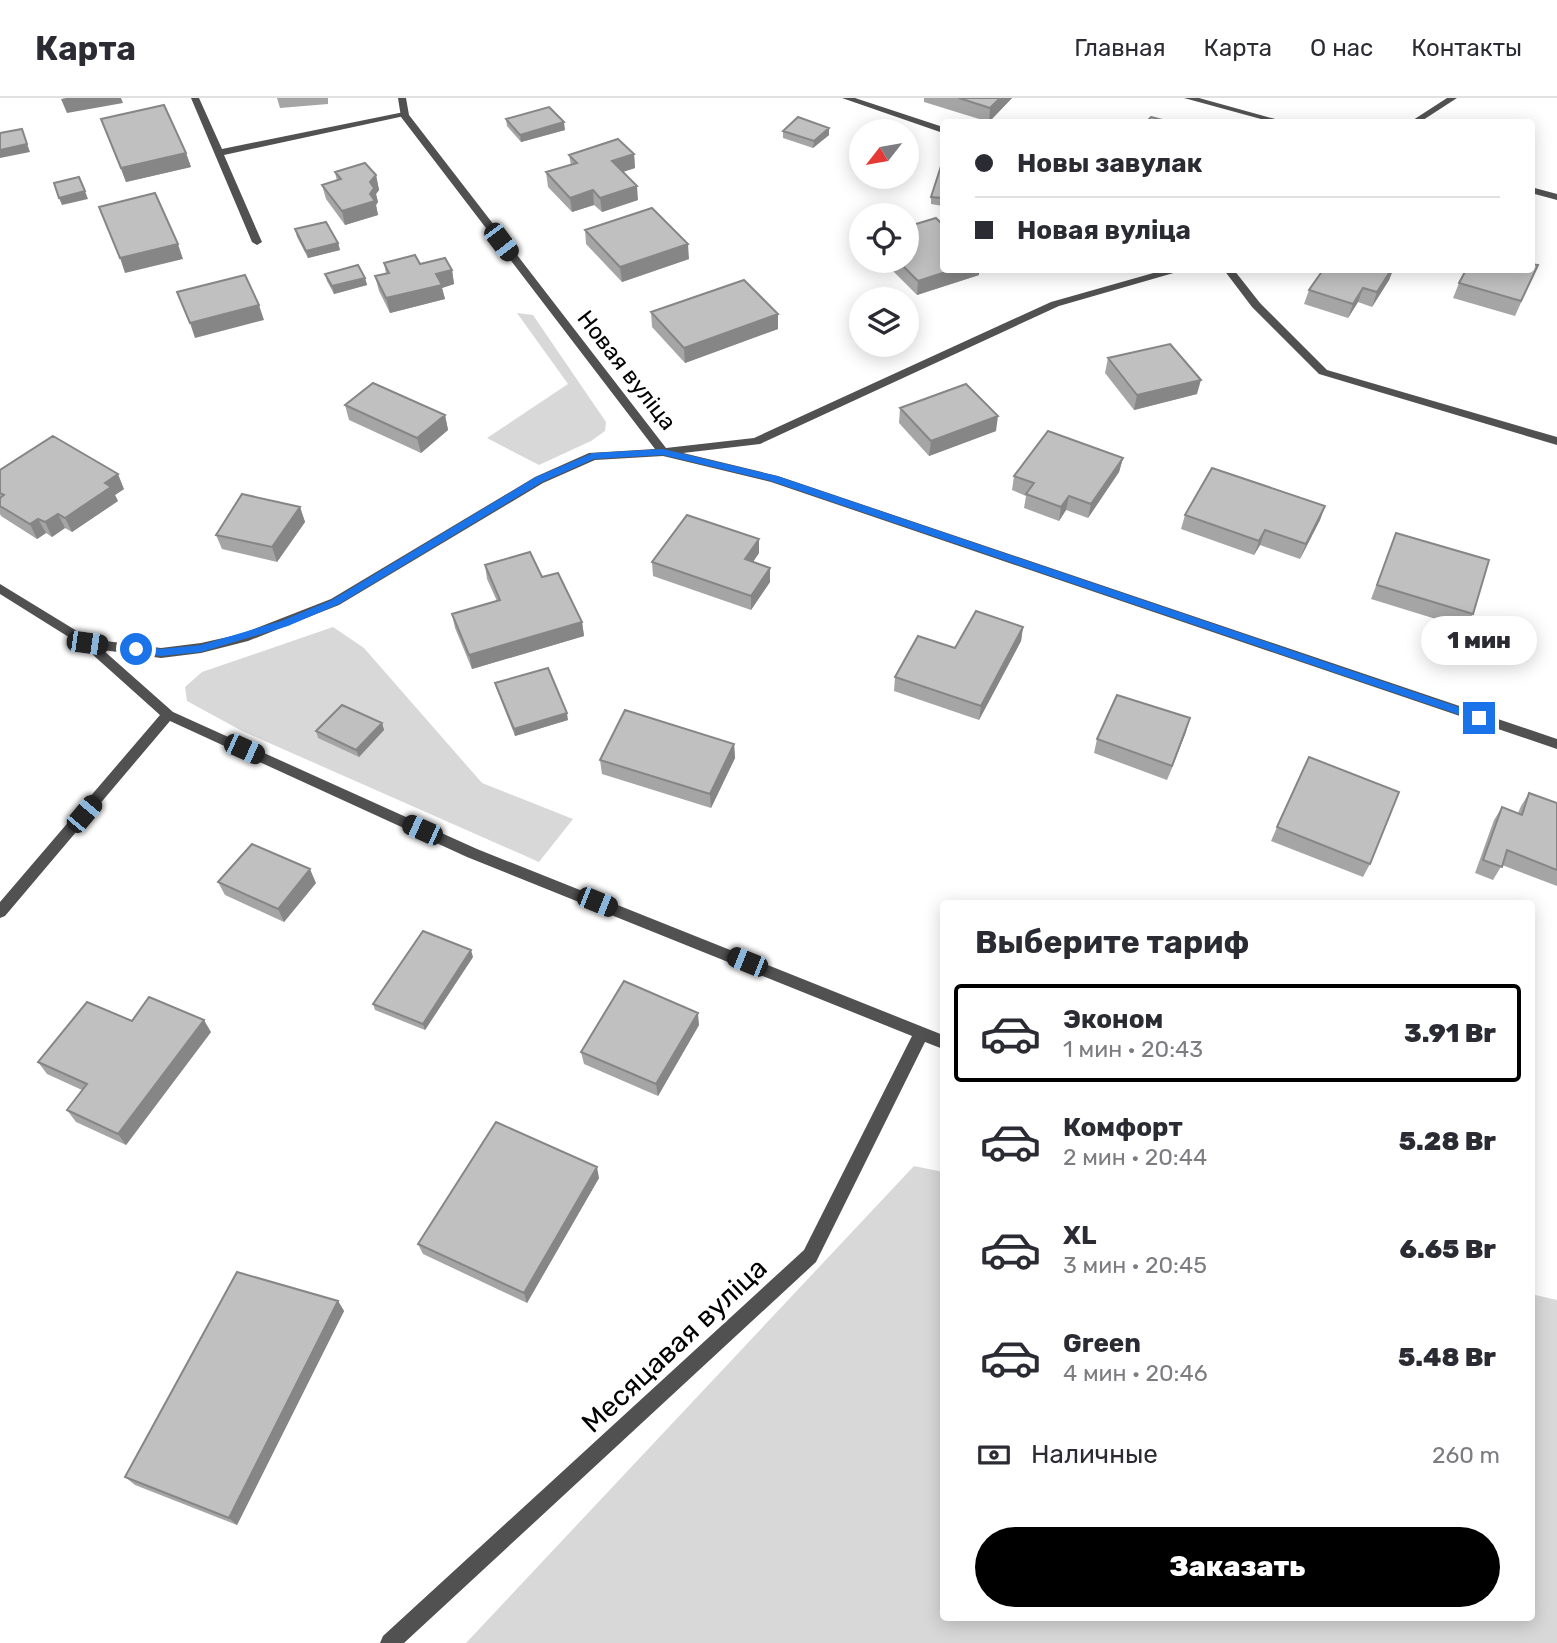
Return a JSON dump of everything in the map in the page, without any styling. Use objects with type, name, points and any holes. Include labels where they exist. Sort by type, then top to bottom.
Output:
[{"type":"street","points":[[195,98],[257,242]]},
{"type":"street","points":[[218,153],[404,116],[402,98]]},
{"type":"street","points":[[846,98],[940,129]]},
{"type":"street","points":[[1188,98],[1269,119]]},
{"type":"street","points":[[1420,119],[1453,98]]},
{"type":"street","name":"Новая вуліца","points":[[404,116],[663,452],[774,479],[1557,744]]},
{"type":"street","points":[[1535,191],[1557,197]]},
{"type":"street","points":[[87,643],[161,653],[201,648],[244,638],[335,602],[539,480],[582,460],[593,456],[663,452],[756,441],[1055,304],[1163,273]]},
{"type":"street","points":[[1231,273],[1256,304],[1323,372],[1557,440]]},
{"type":"street","points":[[0,588],[87,643],[168,715],[472,853],[940,1041]]},
{"type":"street","points":[[0,912],[168,715]]},
{"type":"street","name":"Месяцавая вуліца","points":[[390,1643],[810,1256],[922,1032]]},
{"type":"shaded area","points":[[517,313],[533,315],[606,422],[605,431],[591,441],[539,465],[487,438],[568,384]]},
{"type":"shaded area","points":[[333,627],[364,648],[482,783],[573,819],[539,862],[242,731],[187,701],[185,687],[202,672]]},
{"type":"shaded area","points":[[914,1166],[940,1171],[940,1621],[1535,1621],[1535,1295],[1557,1300],[1557,1643],[466,1643]]},
{"type":"building","points":[[959,98],[1000,98],[990,108]]},
{"type":"building","points":[[164,105],[186,153],[121,168],[101,119]]},
{"type":"building","points":[[549,107],[564,122],[520,135],[506,119]]},
{"type":"building","points":[[798,117],[829,128],[814,141],[783,131]]},
{"type":"building","points":[[22,129],[27,144],[0,150],[0,133]]},
{"type":"building","points":[[618,139],[634,154],[612,161],[637,186],[600,198],[593,190],[570,198],[546,172],[577,163],[569,155]]},
{"type":"building","points":[[365,163],[376,175],[370,182],[374,188],[370,194],[375,201],[342,211],[322,185],[341,179],[335,172]]},
{"type":"building","points":[[940,169],[940,198],[931,197]]},
{"type":"building","points":[[79,177],[85,191],[59,198],[54,183]]},
{"type":"building","points":[[155,193],[178,244],[120,258],[99,207]]},
{"type":"building","points":[[652,208],[688,244],[620,267],[585,230]]},
{"type":"building","points":[[936,218],[940,222],[940,273],[943,273],[918,281],[910,273],[919,273],[919,223]]},
{"type":"building","points":[[326,222],[338,243],[306,251],[295,229]]},
{"type":"building","points":[[415,255],[420,264],[445,258],[452,270],[436,274],[442,285],[386,298],[375,276],[389,273],[384,263]]},
{"type":"building","points":[[358,265],[365,278],[332,286],[325,274]]},
{"type":"building","points":[[1321,273],[1389,273],[1377,292],[1363,288],[1353,304],[1309,290]]},
{"type":"building","points":[[1464,273],[1534,273],[1521,301],[1459,283]]},
{"type":"building","points":[[245,275],[259,305],[190,323],[177,292]]},
{"type":"building","points":[[744,280],[778,314],[684,348],[651,312]]},
{"type":"building","points":[[1170,344],[1201,380],[1137,395],[1108,358]]},
{"type":"building","points":[[373,383],[445,415],[417,438],[345,405]]},
{"type":"building","points":[[966,384],[998,416],[931,441],[900,408]]},
{"type":"building","points":[[1048,431],[1123,458],[1091,504],[1069,496],[1061,507],[1026,494],[1034,483],[1014,476]]},
{"type":"building","points":[[53,436],[118,474],[105,483],[111,487],[65,518],[58,514],[45,522],[38,519],[30,524],[0,506],[0,498],[4,495],[0,493],[0,470]]},
{"type":"building","points":[[1212,468],[1325,506],[1306,544],[1265,530],[1259,541],[1185,515]]},
{"type":"building","points":[[242,494],[300,507],[272,547],[216,535]]},
{"type":"building","points":[[687,515],[759,539],[745,559],[770,568],[751,596],[652,562]]},
{"type":"building","points":[[1396,533],[1489,560],[1473,614],[1377,585]]},
{"type":"building","points":[[530,552],[542,577],[558,573],[582,622],[469,655],[452,614],[500,600],[485,565]]},
{"type":"building","points":[[976,611],[1023,627],[981,706],[895,677],[918,636],[955,648]]},
{"type":"building","points":[[548,668],[567,713],[514,729],[495,683]]},
{"type":"building","points":[[1117,695],[1190,718],[1172,766],[1097,739]]},
{"type":"building","points":[[342,705],[382,723],[356,750],[316,731]]},
{"type":"building","points":[[625,710],[734,744],[710,794],[600,760]]},
{"type":"building","points":[[1309,757],[1399,792],[1370,864],[1277,827]]},
{"type":"building","points":[[1529,793],[1557,803],[1557,870],[1507,850],[1502,867],[1483,860],[1502,807],[1522,815]]},
{"type":"building","points":[[252,844],[310,869],[278,909],[218,882]]},
{"type":"building","points":[[423,931],[471,950],[423,1024],[373,1004]]},
{"type":"building","points":[[624,981],[698,1013],[656,1084],[581,1052]]},
{"type":"building","points":[[149,997],[204,1020],[118,1134],[67,1110],[87,1084],[38,1062],[87,1002],[132,1021]]},
{"type":"building","points":[[496,1122],[597,1167],[524,1293],[418,1244]]},
{"type":"building","points":[[237,1272],[338,1301],[229,1518],[125,1477]]},
{"type":"route","points":[[136,649],[161,653],[201,648],[244,638],[285,624],[335,602],[539,480],[593,456],[663,452],[774,479],[1479,718]]}]
